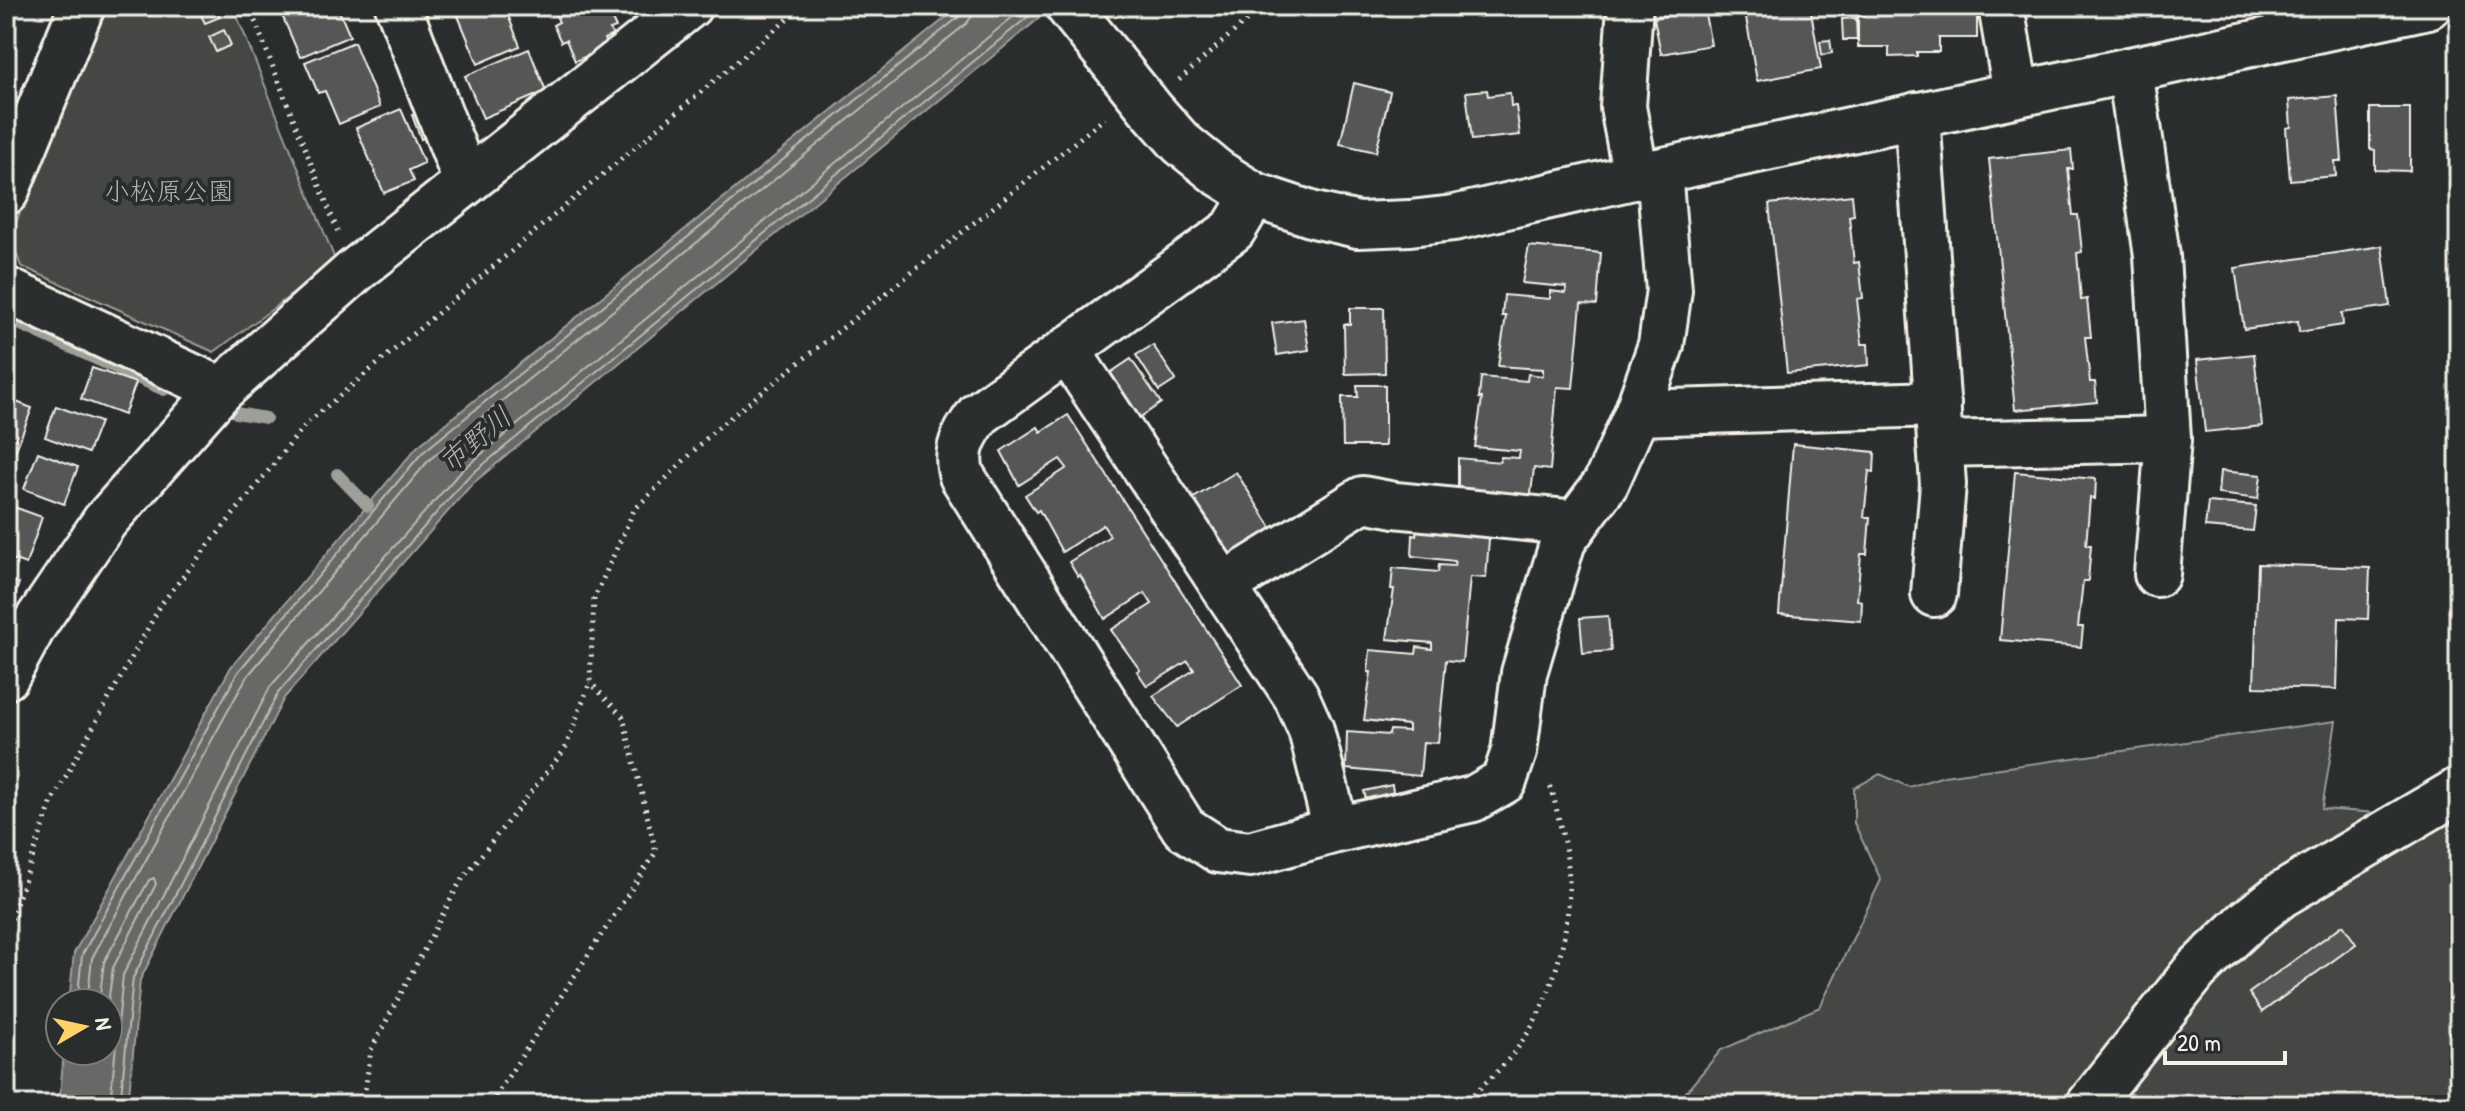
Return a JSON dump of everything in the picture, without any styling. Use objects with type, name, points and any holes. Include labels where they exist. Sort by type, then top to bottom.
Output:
[{"type":"street","points":[[6,192],[82,6]]},
{"type":"street","points":[[398,6],[466,181]]},
{"type":"street","points":[[6,677],[34,625],[105,521],[221,390],[356,270],[466,181],[638,23],[689,6]]},
{"type":"street","points":[[1068,6],[1181,143],[1217,172],[1254,195],[1314,215],[1358,225],[1454,218],[1648,173],[2130,70],[2349,15],[2428,6]]},
{"type":"street","points":[[1254,195],[1233,230],[979,414],[960,445],[957,461],[962,476],[1184,828],[1218,850],[1250,854],[1336,830],[1473,799],[1504,781],[1514,752],[1524,673],[1563,541],[1606,483],[1637,413],[1661,345],[1669,290],[1648,173],[1623,107],[1630,6]]},
{"type":"street","points":[[2001,6],[2016,93]]},
{"type":"street","points":[[2130,70],[2157,256],[2168,439],[2157,574]]},
{"type":"street","points":[[1917,115],[1943,484],[1934,594]]},
{"type":"street","points":[[6,290],[221,390]]},
{"type":"street","points":[[1067,350],[1296,696],[1311,730],[1336,830]]},
{"type":"street","points":[[1637,413],[1939,424],[2168,439]]},
{"type":"street","points":[[1223,586],[1363,499],[1576,523]]},
{"type":"street","points":[[2089,1105],[2196,970],[2248,921],[2281,895],[2459,790]]},
{"type":"path","points":[[249,6],[356,270]]},
{"type":"path","points":[[6,934],[52,801],[162,603],[306,424],[803,6]]},
{"type":"path","points":[[363,1105],[371,1050],[460,882],[565,749],[590,682],[594,599],[634,510],[716,429],[1263,6]]},
{"type":"path","points":[[494,1105],[496,1095],[656,852],[623,717],[590,682]]},
{"type":"path","points":[[1462,1105],[1508,1061],[1536,1017],[1557,971],[1567,927],[1569,877],[1552,789],[1514,752]]},
{"type":"green space","name":"小松原公園","points":[[108,6],[233,6],[336,262],[214,352],[21,266],[10,236]]},
{"type":"green space","points":[[2336,721],[2322,809],[2450,818],[2459,813],[2459,1105],[1675,1105],[1721,1050],[1820,1007],[1881,880],[1854,823],[1854,788],[1880,774],[1909,787],[1944,776]]},
{"type":"water","name":"市野川","points":[[960,6],[1054,6],[472,484],[284,698],[140,980],[128,1105],[59,1105],[63,1067],[124,1067],[124,987],[71,987],[74,953],[231,667],[417,447]]},
{"type":"building","points":[[215,6],[220,17],[205,23],[198,9]]},
{"type":"building","points":[[278,6],[337,6],[350,36],[300,57]]},
{"type":"building","points":[[469,6],[498,6],[501,13],[506,10],[520,46],[478,64],[456,11]]},
{"type":"building","points":[[552,6],[606,6],[616,28],[610,30],[613,35],[604,39],[608,47],[575,61],[566,40],[561,42],[553,25],[559,22]]},
{"type":"building","points":[[1744,6],[1810,6],[1821,69],[1757,81]]},
{"type":"building","points":[[1863,6],[1977,6],[1977,38],[1939,38],[1939,52],[1889,57],[1889,47],[1858,47],[1858,16],[1864,16]]},
{"type":"building","points":[[1704,9],[1711,45],[1661,54],[1654,18]]},
{"type":"building","points":[[1856,18],[1857,40],[1843,40],[1842,19]]},
{"type":"building","points":[[224,30],[231,45],[216,52],[209,37]]},
{"type":"building","points":[[1830,40],[1832,53],[1822,55],[1820,41]]},
{"type":"building","points":[[354,42],[380,107],[339,124],[325,91],[318,93],[305,62]]},
{"type":"building","points":[[529,49],[546,91],[483,118],[465,76]]},
{"type":"building","points":[[1354,83],[1390,92],[1376,152],[1340,144]]},
{"type":"building","points":[[1487,90],[1488,96],[1510,93],[1511,106],[1516,106],[1520,135],[1472,140],[1466,92]]},
{"type":"building","points":[[2337,96],[2342,161],[2335,161],[2336,176],[2290,180],[2286,128],[2291,127],[2289,100]]},
{"type":"building","points":[[2370,108],[2410,108],[2410,171],[2375,170],[2375,150],[2370,149]]},
{"type":"building","points":[[401,109],[424,163],[409,170],[414,181],[384,193],[356,128]]},
{"type":"building","points":[[420,112],[429,135],[421,139],[412,115]]},
{"type":"building","points":[[2071,150],[2073,169],[2068,169],[2073,215],[2078,215],[2082,252],[2077,253],[2081,300],[2087,299],[2091,337],[2085,337],[2090,382],[2095,382],[2097,402],[2015,410],[1989,159]]},
{"type":"building","points":[[1852,195],[1854,215],[1849,216],[1854,263],[1859,262],[1863,298],[1857,299],[1862,344],[1868,344],[1869,365],[1787,373],[1769,204]]},
{"type":"building","points":[[1529,246],[1601,253],[1597,305],[1581,304],[1573,388],[1557,387],[1550,470],[1534,468],[1530,502],[1458,496],[1458,458],[1500,462],[1501,457],[1519,458],[1520,451],[1475,447],[1482,398],[1479,398],[1481,377],[1527,381],[1528,374],[1543,376],[1543,369],[1498,366],[1506,316],[1502,316],[1504,295],[1550,299],[1550,291],[1566,293],[1566,287],[1522,283]]},
{"type":"building","points":[[2382,246],[2390,306],[2342,313],[2343,325],[2299,332],[2298,321],[2244,329],[2235,268]]},
{"type":"building","points":[[1350,308],[1384,308],[1385,373],[1345,374],[1344,324],[1350,324]]},
{"type":"building","points":[[1304,319],[1309,350],[1277,355],[1272,323]]},
{"type":"building","points":[[1153,345],[1176,380],[1159,391],[1136,355]]},
{"type":"building","points":[[2254,354],[2262,426],[2205,432],[2197,360]]},
{"type":"building","points":[[1131,359],[1161,403],[1139,418],[1110,373]]},
{"type":"building","points":[[92,368],[136,383],[124,415],[81,399]]},
{"type":"building","points":[[1357,385],[1385,385],[1385,446],[1343,446],[1342,397],[1358,397]]},
{"type":"building","points":[[6,398],[32,408],[9,468],[6,467]]},
{"type":"building","points":[[56,406],[100,422],[88,453],[45,437]]},
{"type":"building","points":[[1068,415],[1242,685],[1177,727],[1153,696],[1194,670],[1188,661],[1147,686],[1137,671],[1140,670],[1111,630],[1152,604],[1145,593],[1105,619],[1069,562],[1110,536],[1103,525],[1062,552],[1039,510],[1036,512],[1025,495],[1067,468],[1060,459],[1019,485],[1001,451],[1038,427],[1041,432]]},
{"type":"building","points":[[1793,444],[1875,452],[1874,472],[1869,471],[1864,517],[1870,517],[1867,554],[1861,554],[1857,600],[1862,601],[1861,621],[1779,614]]},
{"type":"building","points":[[38,452],[78,467],[64,504],[24,489]]},
{"type":"building","points":[[2220,471],[2261,475],[2258,499],[2218,494]]},
{"type":"building","points":[[1236,472],[1274,532],[1231,560],[1192,499]]},
{"type":"building","points":[[2015,472],[2096,479],[2095,499],[2090,498],[2086,545],[2091,545],[2088,581],[2083,581],[2078,627],[2083,627],[2081,647],[2000,640]]},
{"type":"building","points":[[2208,502],[2256,506],[2253,531],[2205,527]]},
{"type":"building","points":[[14,507],[42,517],[26,564],[6,557],[6,531]]},
{"type":"building","points":[[1418,520],[1490,526],[1486,578],[1470,577],[1462,662],[1446,660],[1438,743],[1423,742],[1420,776],[1346,769],[1347,732],[1389,735],[1390,730],[1408,731],[1408,725],[1364,720],[1371,672],[1368,672],[1370,650],[1416,654],[1417,647],[1432,649],[1432,643],[1387,639],[1394,589],[1391,589],[1393,568],[1438,572],[1439,565],[1454,566],[1455,561],[1412,556],[1413,535],[1416,536]]},
{"type":"building","points":[[2258,564],[2370,568],[2368,619],[2339,618],[2337,689],[2254,687]]},
{"type":"building","points":[[6,579],[19,583],[6,619]]},
{"type":"building","points":[[1608,616],[1611,651],[1583,653],[1580,618]]},
{"type":"building","points":[[1392,785],[1394,798],[1367,804],[1364,791]]},
{"type":"building","points":[[2343,925],[2356,944],[2262,1012],[2249,993]]},
{"type":"waterway","points":[[6,318],[164,390]]},
{"type":"waterway","points":[[236,413],[266,418]]},
{"type":"waterway","points":[[337,474],[368,506]]}]
